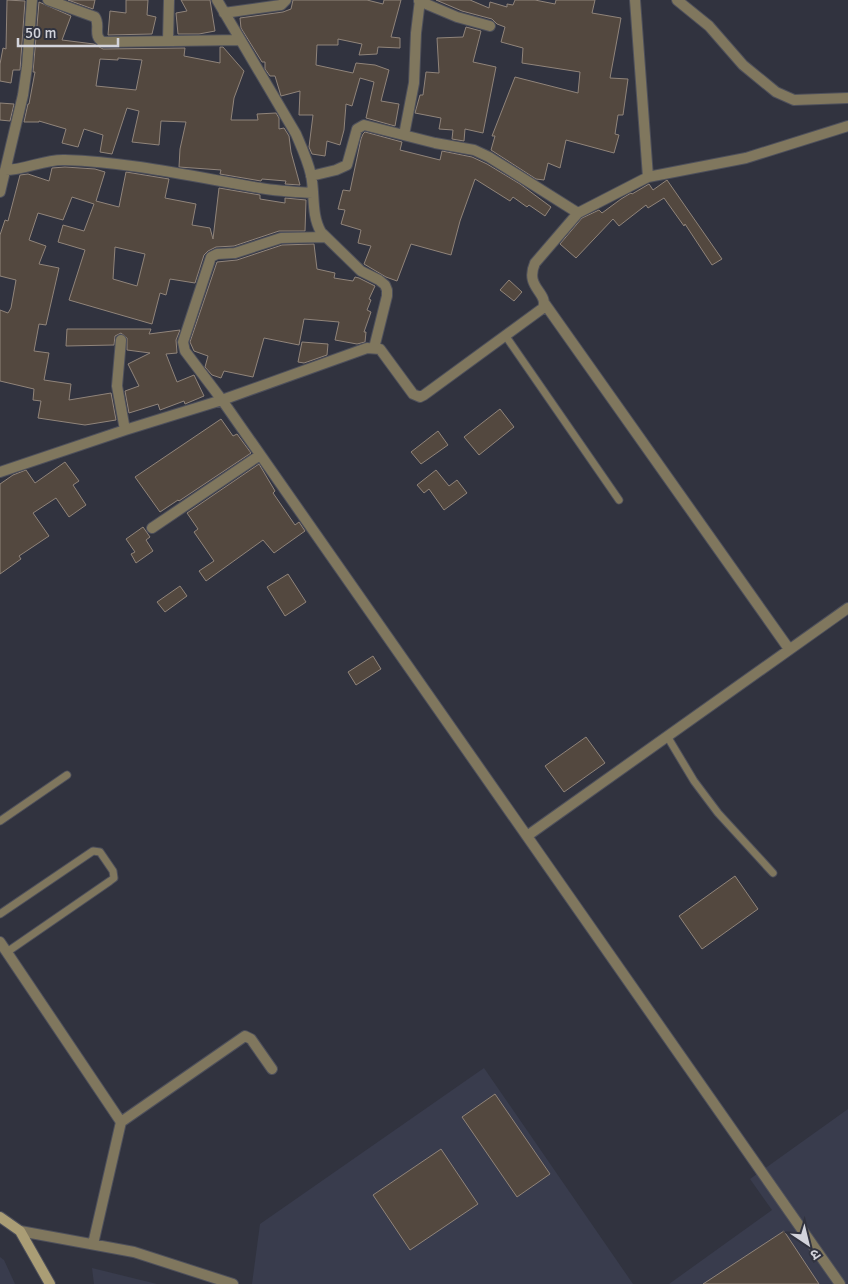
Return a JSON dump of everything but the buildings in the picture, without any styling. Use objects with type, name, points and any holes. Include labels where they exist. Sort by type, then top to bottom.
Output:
[{"type":"street","points":[[0,192],[23,95],[32,0]]},
{"type":"street","points":[[48,0],[95,17],[98,22],[96,35],[102,42],[240,40]]},
{"type":"street","points":[[168,0],[168,41]]},
{"type":"street","points":[[217,0],[296,134],[306,157],[311,176],[318,225],[326,237],[361,271],[380,280],[385,285],[387,296],[374,348]]},
{"type":"street","points":[[224,13],[281,5],[286,0]]},
{"type":"street","points":[[635,0],[648,177]]},
{"type":"street","points":[[677,0],[710,26],[742,65],[776,92],[794,100],[848,98]]},
{"type":"street","points":[[404,135],[414,83],[416,33],[420,1],[457,16],[490,26]]},
{"type":"street","points":[[311,176],[336,170],[346,164],[357,129],[360,126],[368,125],[474,150],[489,157],[578,212]]},
{"type":"street","points":[[789,649],[545,304],[544,299],[533,283],[531,272],[534,264],[578,212],[648,177],[746,158],[848,126]]},
{"type":"street","points":[[5,170],[20,170],[44,162],[64,160],[107,163],[185,174],[262,189],[313,193]]},
{"type":"street","points":[[326,237],[281,238],[251,249],[211,257],[183,347],[222,400],[840,1284]]},
{"type":"street","points":[[0,472],[124,430],[222,400],[367,348],[380,350],[387,356],[413,394],[424,395],[539,312],[545,304]]},
{"type":"street","points":[[121,340],[117,386],[124,430]]},
{"type":"street","points":[[152,528],[260,455]]},
{"type":"street","points":[[527,836],[848,608]]},
{"type":"street","points":[[0,942],[121,1122]]},
{"type":"street","points":[[92,1244],[121,1122],[241,1037],[249,1036],[272,1069]]},
{"type":"street","points":[[0,1217],[20,1231],[134,1252],[233,1284]]},
{"type":"street","points":[[20,1231],[50,1284]]},
{"type":"lane","points":[[505,335],[619,500]]},
{"type":"lane","points":[[667,736],[694,781],[718,814],[773,873]]},
{"type":"lane","points":[[0,821],[67,775]]},
{"type":"lane","points":[[0,914],[93,850],[100,852],[114,874],[110,881],[7,952]]},
{"type":"shaded area","points":[[484,1068],[633,1284],[252,1284],[260,1224]]},
{"type":"shaded area","points":[[848,1109],[848,1284],[669,1284],[772,1210],[750,1179]]},
{"type":"shaded area","points":[[0,1257],[4,1260],[15,1284],[0,1284]]},
{"type":"shaded area","points":[[92,1268],[157,1284],[94,1284]]}]
